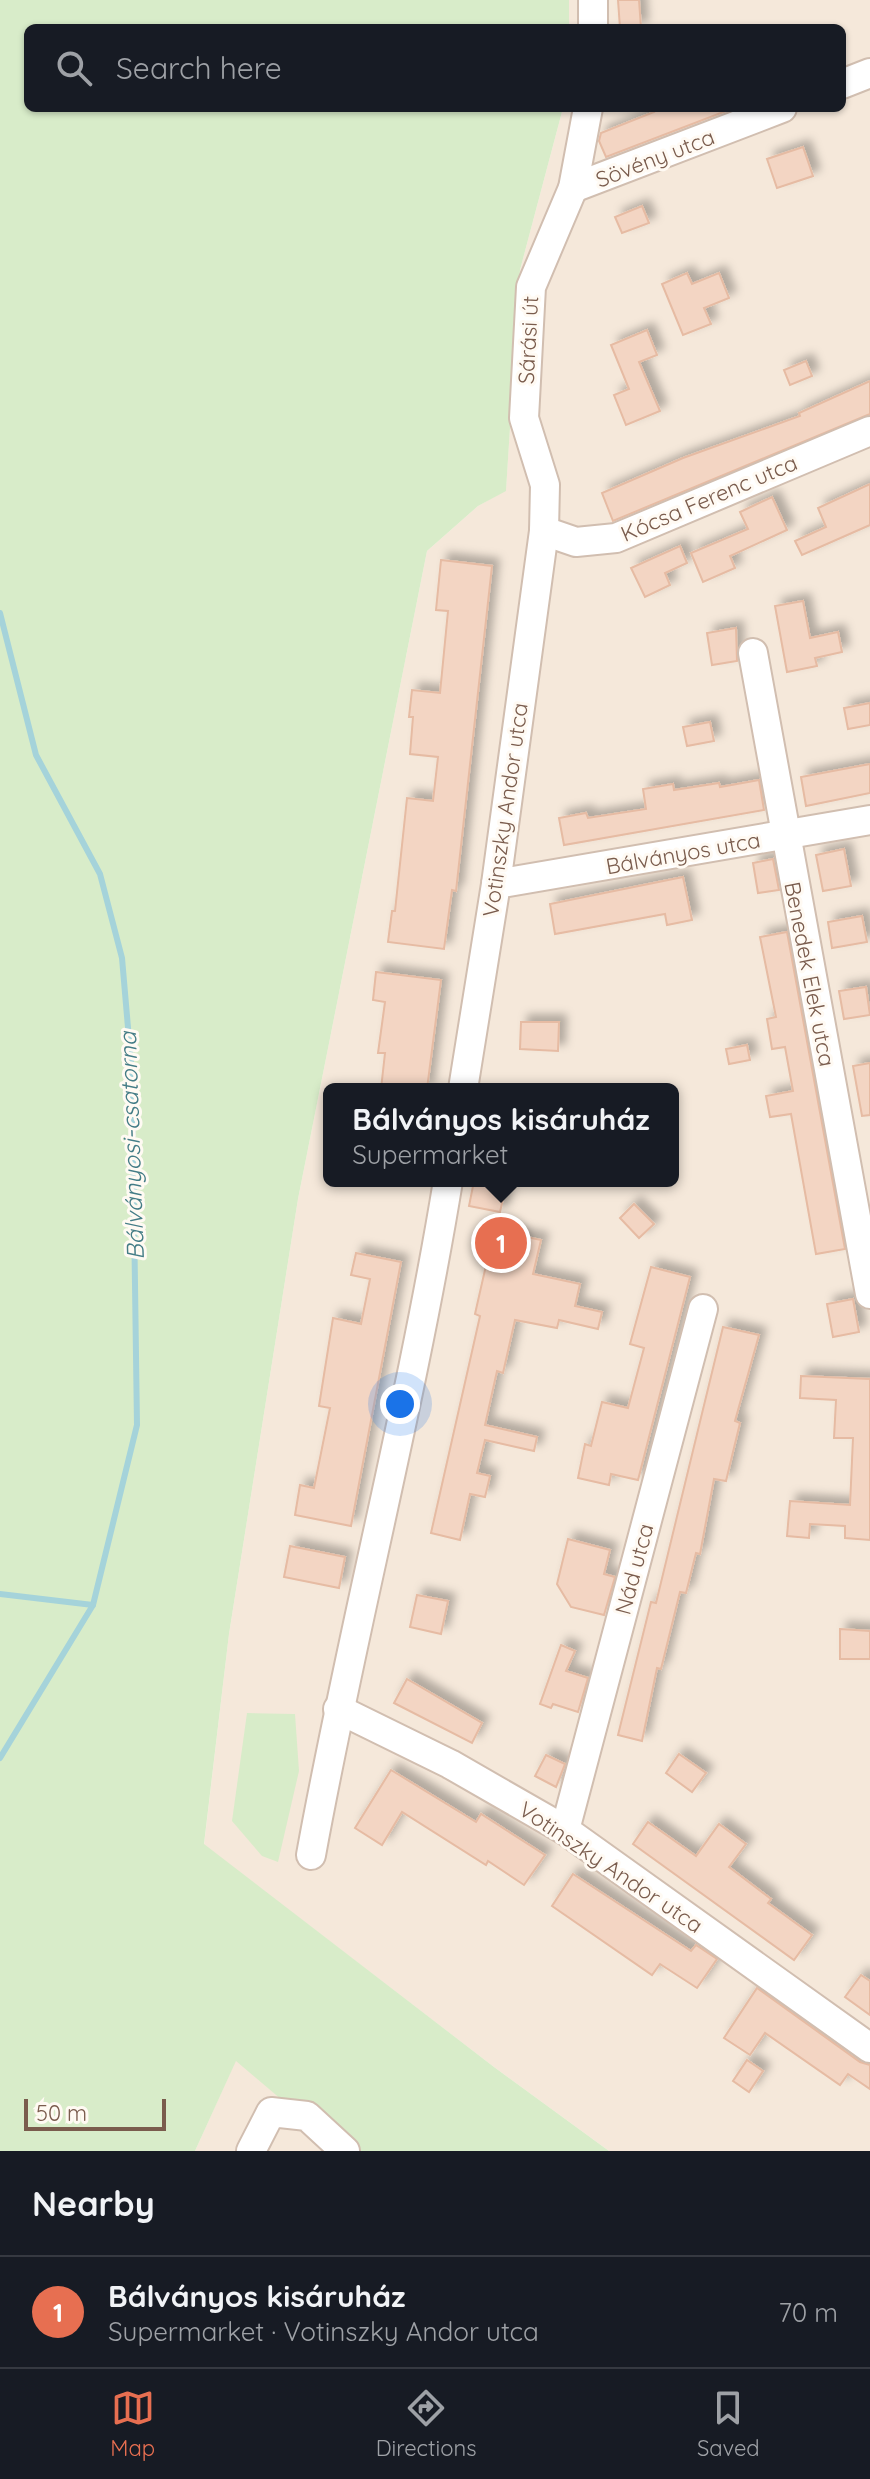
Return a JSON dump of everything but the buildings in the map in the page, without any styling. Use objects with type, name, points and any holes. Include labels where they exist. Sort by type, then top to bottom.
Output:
[{"type":"street","points":[[593,0],[593,24]]},
{"type":"street","points":[[846,82],[870,73]]},
{"type":"street","name":"Sárási út","points":[[544,531],[545,485],[524,418],[531,287],[573,188],[587,112]]},
{"type":"street","name":"Sövény utca","points":[[573,188],[772,112]]},
{"type":"street","name":"Kócsa Ferenc utca","points":[[544,531],[576,542],[616,538],[870,431]]},
{"type":"street","name":"Votinszky Andor utca","points":[[464,1083],[496,884],[544,531]]},
{"type":"street","name":"Benedek Elek utca","points":[[753,653],[870,1294]]},
{"type":"street","name":"Bálványos utca","points":[[496,884],[870,820]]},
{"type":"street","points":[[311,1855],[338,1709],[429,1296],[447,1187]]},
{"type":"street","name":"Nád utca","points":[[565,1830],[703,1309]]},
{"type":"street","name":"Votinszky Andor utca","points":[[338,1709],[450,1764],[565,1830],[870,2048]]},
{"type":"street","points":[[251,2151],[271,2112],[307,2116],[345,2151]]},
{"type":"shaded area","points":[[569,0],[870,0],[870,2151],[609,2151],[204,1845],[229,1634],[298,1199],[427,551],[478,506],[506,490],[520,270],[562,112],[846,112],[846,24],[569,24]]},
{"type":"shaded area","points":[[236,2060],[342,2151],[195,2151]]},
{"type":"green space","points":[[0,0],[569,0],[569,24],[24,24],[24,112],[562,112],[520,270],[506,491],[478,506],[427,551],[298,1199],[229,1634],[204,1844],[494,2067],[609,2151],[342,2151],[236,2061],[195,2151],[0,2151]]},
{"type":"green space","points":[[247,1713],[295,1714],[299,1771],[278,1862],[262,1856],[232,1821]]},
{"type":"waterway","name":"Bálványosi-csatorna","points":[[0,613],[36,755],[100,874],[122,958],[132,1074],[137,1425],[93,1605],[0,1758]]},
{"type":"waterway","name":"Bálványosi-csatorna","points":[[0,1594],[93,1605]]},
{"type":"place","name":"Bálványos kisáruház","points":[[501,1243]]}]
